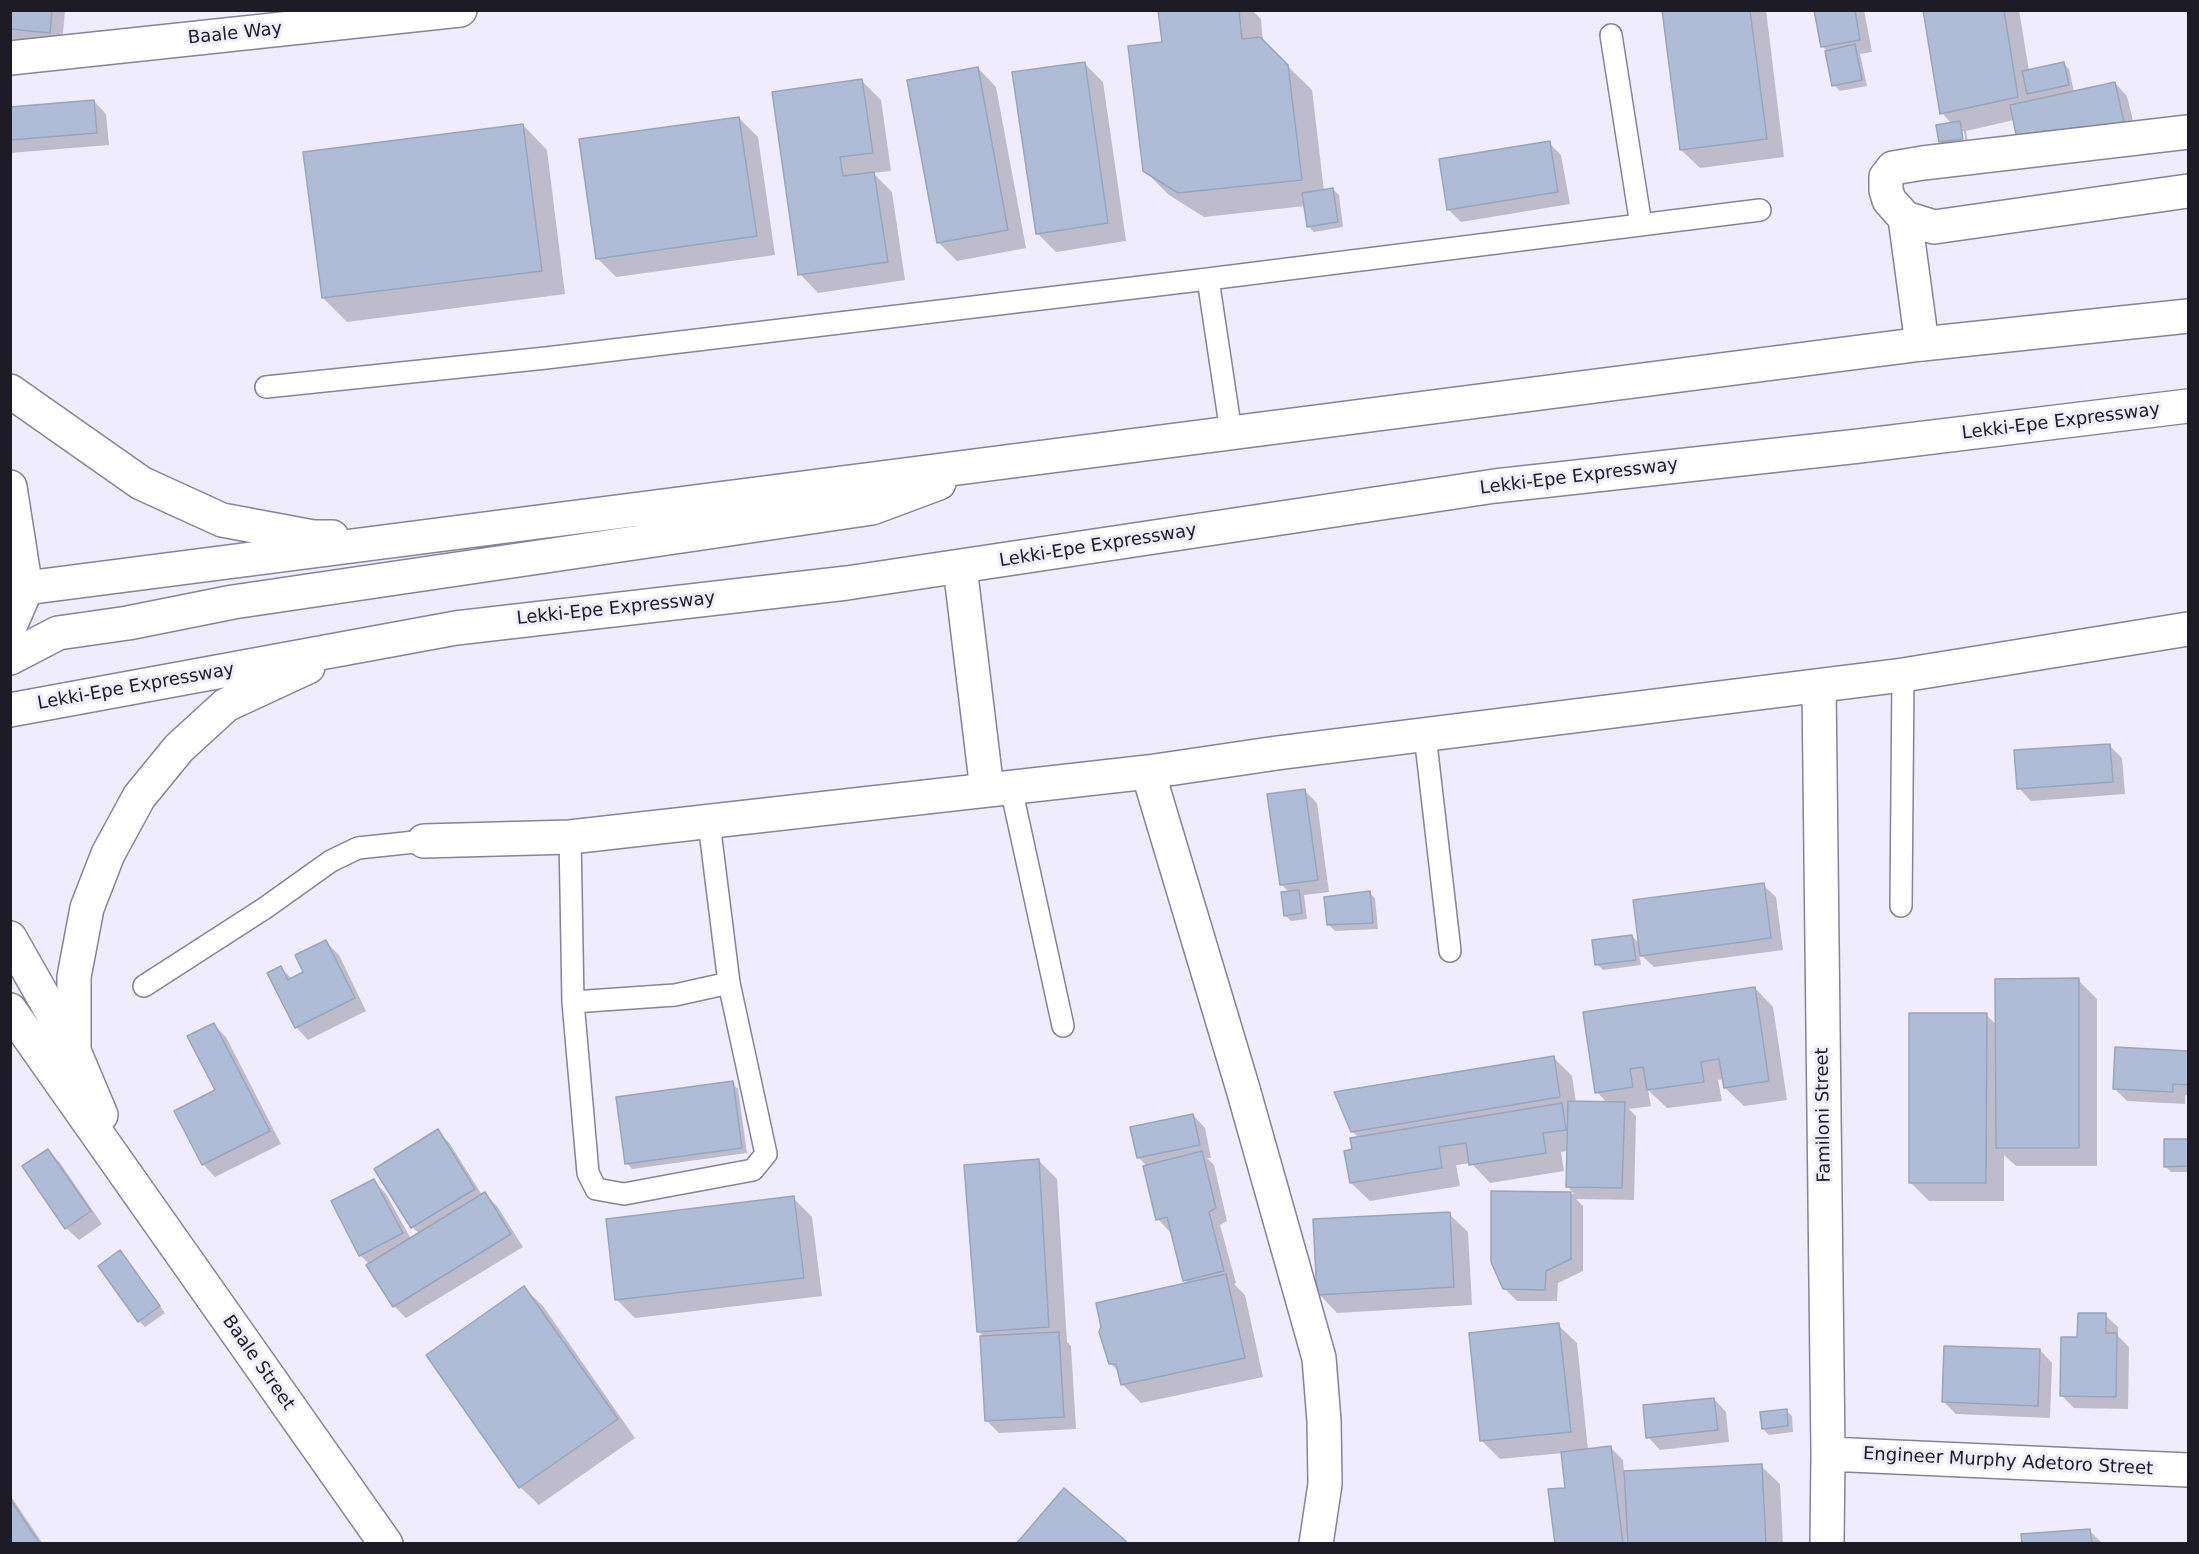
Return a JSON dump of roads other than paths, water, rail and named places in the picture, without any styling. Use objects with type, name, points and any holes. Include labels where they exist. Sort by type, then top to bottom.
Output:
[{"type":"main road","name":"Baale Way","points":[[10,58],[460,10]]},
{"type":"main road","points":[[2188,132],[1923,163],[1893,168],[1886,177],[1889,200],[1905,218],[1934,227],[2188,191]]},
{"type":"main road","points":[[1905,218],[1922,344]]},
{"type":"main road","points":[[16,592],[995,462],[1922,344],[2188,315]]},
{"type":"main road","points":[[10,391],[141,483],[222,520],[314,537],[421,538]]},
{"type":"main road","name":"Lekki-Epe Expressway","points":[[10,710],[456,628],[847,583],[1495,486],[1859,446],[2188,406]]},
{"type":"main road","points":[[10,658],[58,633],[233,602],[872,508],[995,462]]},
{"type":"main road","points":[[10,487],[16,592],[10,626]]},
{"type":"main road","points":[[960,567],[999,789]]},
{"type":"main road","points":[[74,1051],[74,977],[87,908],[108,854],[139,797],[179,748],[226,705],[311,666],[456,628]]},
{"type":"main road","points":[[424,841],[570,837],[1148,772],[1903,675],[2188,629]]},
{"type":"main road","name":"Familoni Street","points":[[1819,686],[1828,1454],[1827,1544]]},
{"type":"main road","points":[[1148,772],[1240,1078],[1319,1358],[1324,1421],[1325,1484],[1316,1544]]},
{"type":"main road","points":[[10,938],[74,1051],[130,1183]]},
{"type":"main road","points":[[10,1010],[130,1183]]},
{"type":"main road","name":"Baale Street","points":[[130,1183],[386,1544]]},
{"type":"main road","name":"Engineer Murphy Adetoro Street","points":[[1828,1454],[2188,1470]]},
{"type":"lane","points":[[1611,35],[1641,225]]},
{"type":"lane","points":[[266,387],[558,356],[1208,279],[1760,210]]},
{"type":"lane","points":[[1208,279],[1232,432]]},
{"type":"lane","points":[[1901,906],[1903,675]]},
{"type":"lane","points":[[1425,735],[1450,951]]},
{"type":"lane","points":[[999,789],[1063,1026]]},
{"type":"lane","points":[[570,837],[573,1002],[588,1173],[596,1190],[624,1194],[753,1170],[766,1154],[729,982],[708,823]]},
{"type":"lane","points":[[144,986],[265,908],[331,861],[358,848],[424,841]]},
{"type":"lane","points":[[573,1002],[675,995],[729,982]]}]
